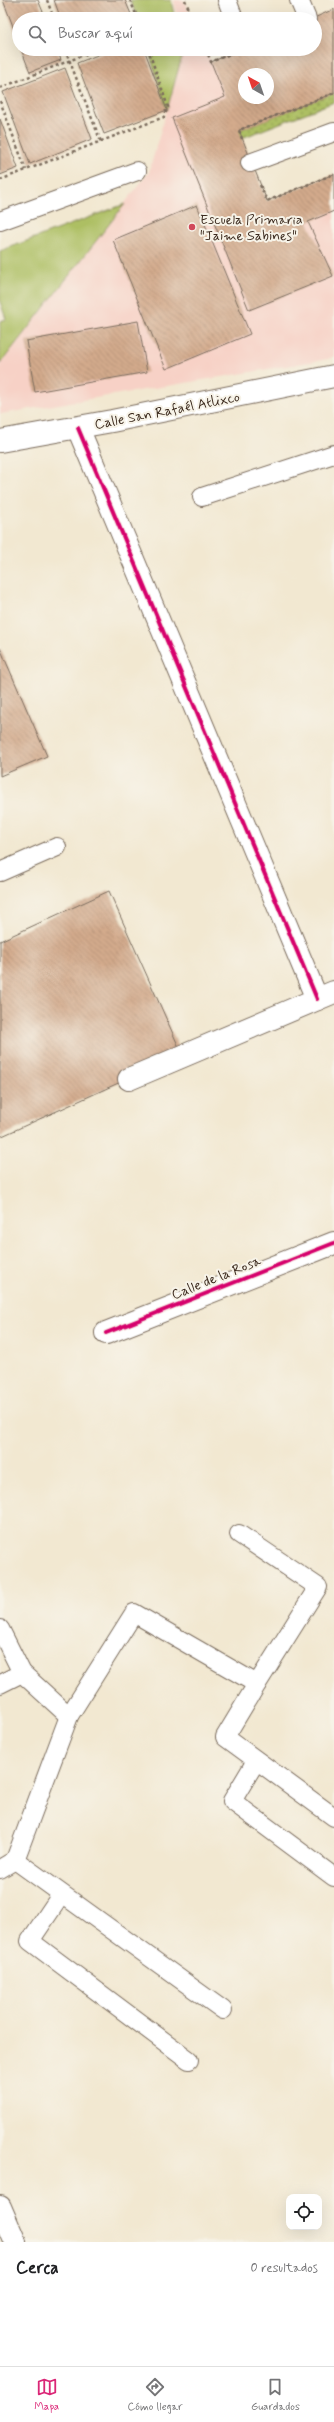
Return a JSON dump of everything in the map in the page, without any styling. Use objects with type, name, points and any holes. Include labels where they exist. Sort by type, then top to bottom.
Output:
[{"type":"street","name":"Calle San Rafaél Atlixco","points":[[0,441],[78,428],[333,378]]},
{"type":"street","points":[[78,428],[326,995],[129,1079]]},
{"type":"street","name":"Calle de la Rosa","points":[[106,1333],[334,1243]]},
{"type":"street","points":[[0,2207],[16,2242]]},
{"type":"lane","points":[[227,0],[231,12]]},
{"type":"lane","points":[[299,0],[304,12]]},
{"type":"lane","points":[[250,163],[334,132]]},
{"type":"lane","points":[[0,221],[137,171]]},
{"type":"lane","points":[[202,497],[334,454]]},
{"type":"lane","points":[[0,872],[57,847]]},
{"type":"lane","points":[[239,1534],[318,1587],[225,1737],[334,1817]]},
{"type":"lane","points":[[224,2010],[61,1895],[8,1865],[69,1716],[134,1613],[257,1684]]},
{"type":"lane","points":[[0,1629],[22,1673],[69,1716]]},
{"type":"lane","points":[[0,1684],[22,1673]]},
{"type":"lane","points":[[256,1761],[232,1801],[334,1876]]},
{"type":"lane","points":[[61,1895],[30,1941],[189,2060]]},
{"type":"path","points":[[47,0],[51,12]]},
{"type":"path","points":[[130,0],[135,12]]},
{"type":"path","points":[[185,0],[190,12]]},
{"type":"path","points":[[69,56],[101,142]]},
{"type":"path","points":[[0,88],[81,56]]},
{"type":"path","points":[[0,180],[164,117],[168,107],[150,56]]},
{"type":"path","points":[[209,56],[211,62],[225,56]]},
{"type":"path","points":[[239,130],[334,93]]},
{"type":"path","points":[[0,101],[26,170]]},
{"type":"path","points":[[267,201],[334,174]]},
{"type":"shaded area","points":[[174,0],[184,0],[189,12],[176,12]]},
{"type":"shaded area","name":"Escuela Primaria \"Jaime Sabines\"","points":[[182,56],[209,56],[279,233],[334,211],[334,356],[328,359],[0,414],[0,364],[149,172]]},
{"type":"green space","points":[[130,0],[171,0],[174,12],[135,12]]},
{"type":"green space","points":[[150,56],[182,56],[167,110]]},
{"type":"green space","points":[[334,93],[334,102],[242,138],[239,130]]},
{"type":"green space","points":[[125,204],[0,364],[0,321],[6,319],[0,302],[0,251]]},
{"type":"building","points":[[3,0],[38,0],[43,12],[12,12],[12,24]]},
{"type":"building","points":[[54,0],[125,0],[130,12],[58,12]]},
{"type":"building","points":[[334,9],[334,93],[239,130],[267,201],[334,174],[334,211],[308,222],[333,276],[249,310],[172,118],[225,97],[211,62],[225,56],[322,56],[322,14]]},
{"type":"building","points":[[24,56],[60,56],[61,60],[30,72]]},
{"type":"building","points":[[95,56],[147,56],[167,110],[104,134],[77,63]]},
{"type":"building","points":[[65,68],[92,139],[30,164],[3,92]]},
{"type":"building","points":[[0,119],[18,168],[0,175]]},
{"type":"building","points":[[197,205],[250,334],[166,369],[113,240]]},
{"type":"building","points":[[138,321],[147,372],[35,392],[26,341]]},
{"type":"building","points":[[0,648],[47,756],[0,776]]},
{"type":"building","points":[[109,891],[182,1054],[0,1137],[0,941]]},
{"type":"cycle path","points":[[78,428],[317,999]]},
{"type":"cycle path","points":[[106,1333],[334,1243]]},
{"type":"place","name":"Escuela Primaria \"Jaime Sabines\"","points":[[192,227]]}]
